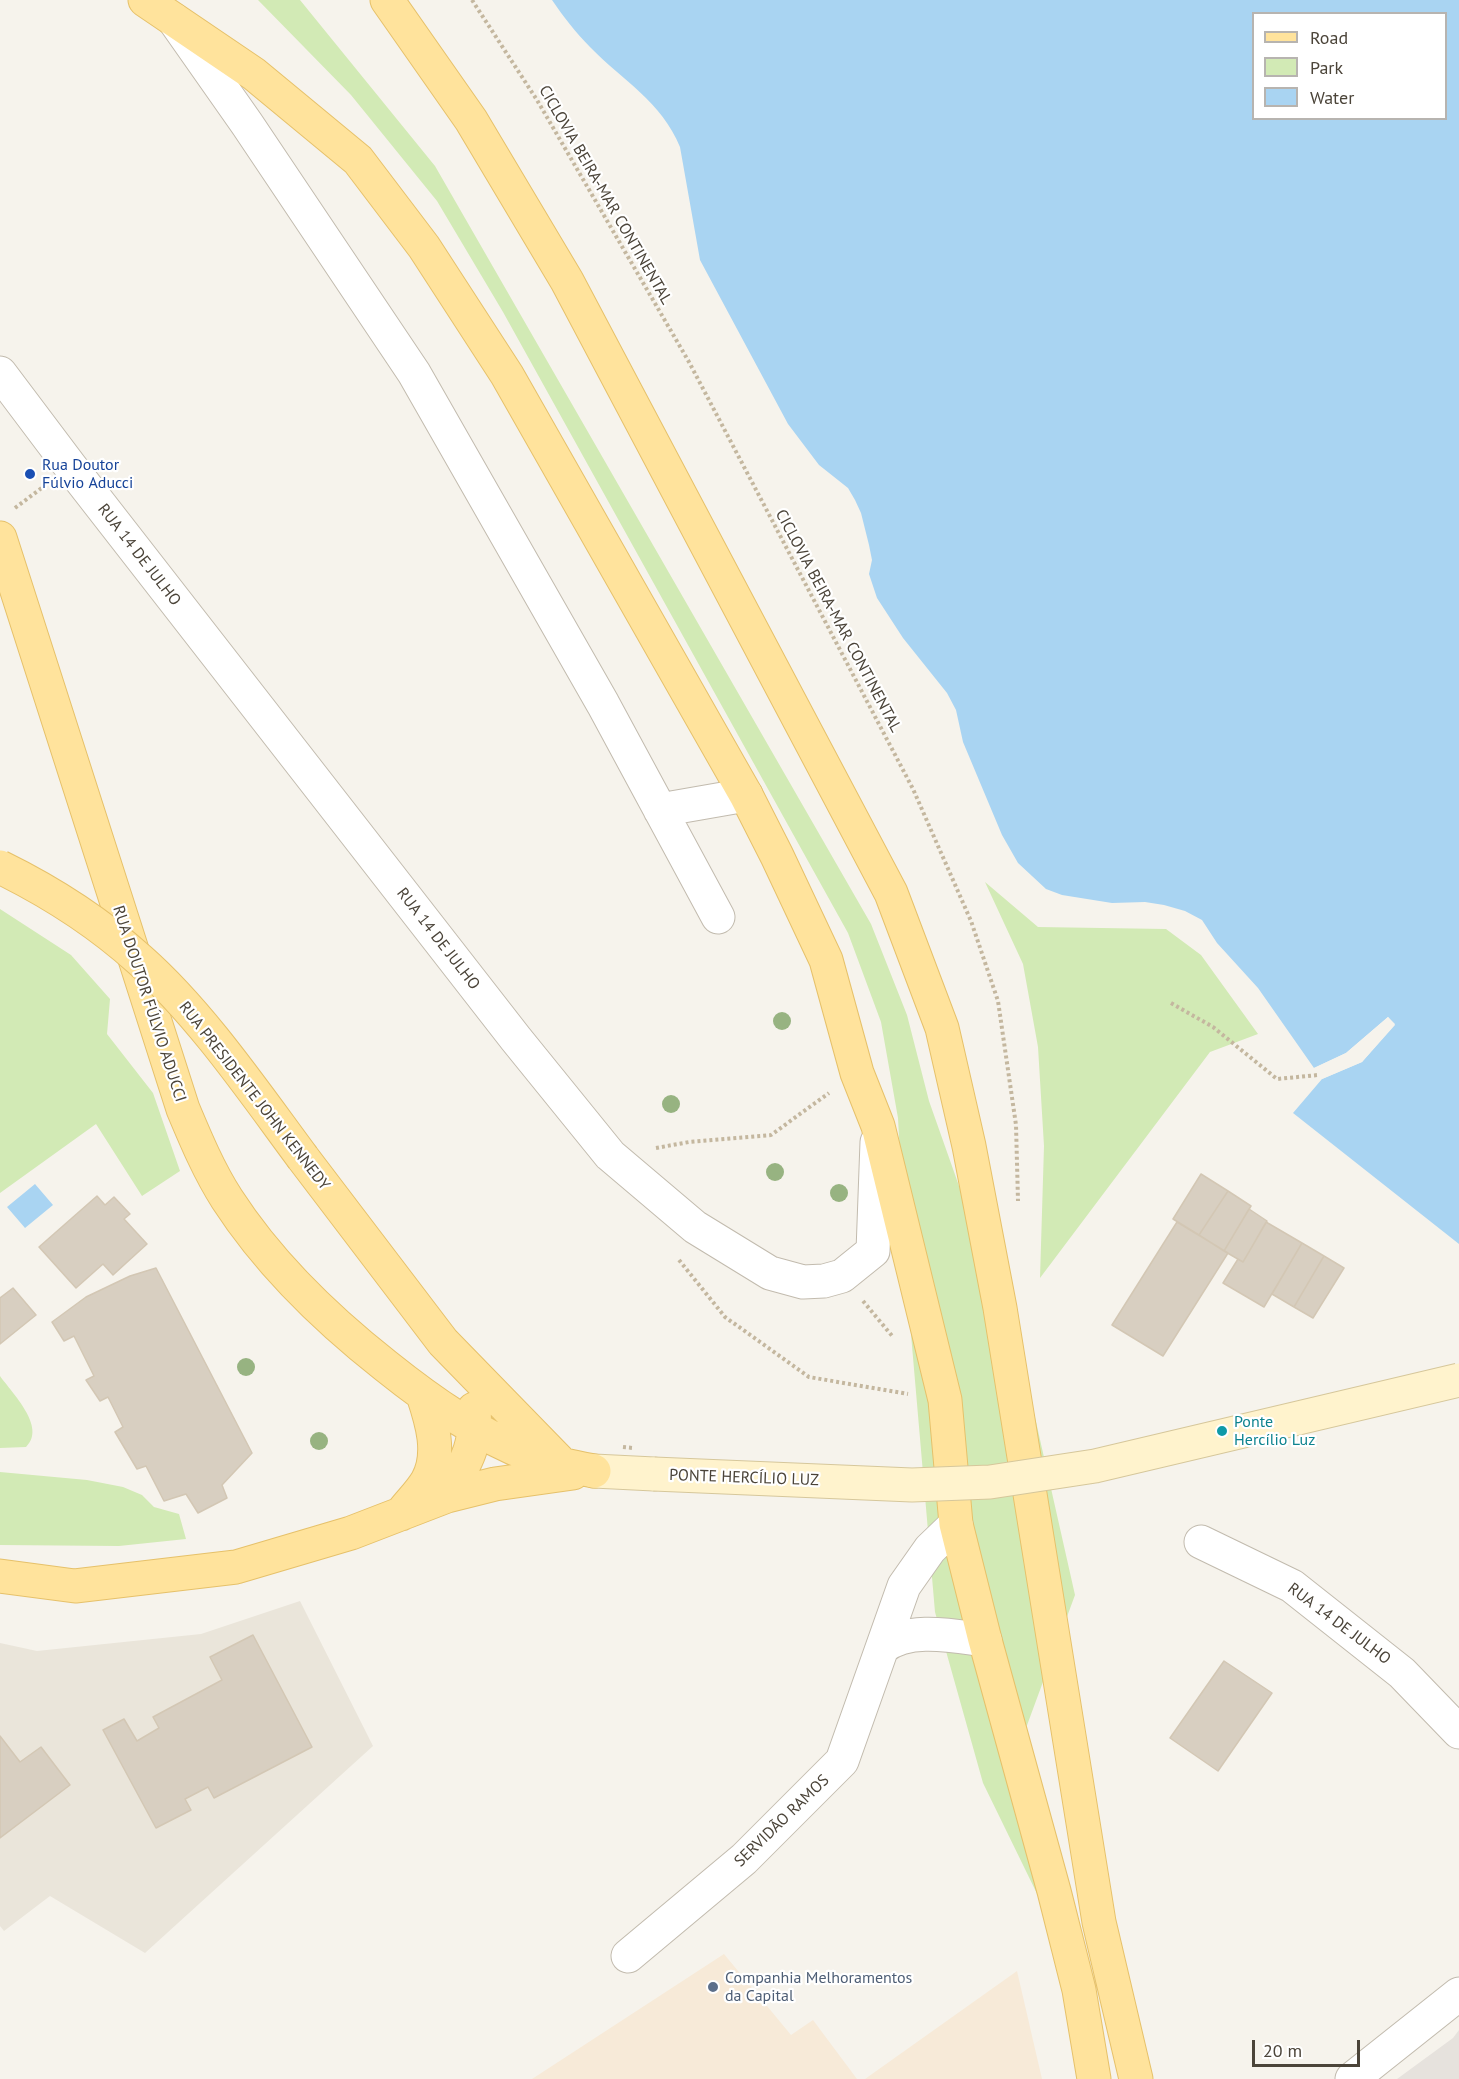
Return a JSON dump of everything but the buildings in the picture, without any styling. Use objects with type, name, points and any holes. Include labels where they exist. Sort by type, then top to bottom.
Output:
[{"type":"main road","points":[[387,0],[471,120],[567,281],[891,893],[942,1028],[969,1146],[1000,1308],[1099,1922],[1136,2079]]},
{"type":"main road","points":[[158,8],[254,74],[358,160],[424,247],[507,375],[746,795],[826,960],[857,1073],[878,1126],[945,1400],[956,1524],[1076,1979],[1094,2079]]},
{"type":"main road","name":"RUA DOUTOR FÚLVIO ADUCCI","points":[[4,526],[180,1098],[200,1150],[226,1198],[266,1253],[314,1304],[355,1341],[423,1395],[476,1429],[534,1456],[579,1468]]},
{"type":"main road","name":"RUA PRESIDENTE JOHN KENNEDY","points":[[0,867],[38,886],[91,920],[142,961],[185,1006],[231,1061],[443,1342],[463,1378],[474,1405],[476,1429],[469,1457],[447,1496]]},
{"type":"main road","name":"RUA PRESIDENTE JOHN KENNEDY","points":[[443,1342],[579,1468]]},
{"type":"main road","name":"PONTE HERCÍLIO LUZ","points":[[0,1576],[75,1586],[236,1567],[351,1533],[447,1496],[579,1468],[649,1461],[912,1485],[990,1482],[1095,1466],[1459,1380]]},
{"type":"main road","points":[[400,1514],[428,1480],[434,1457],[434,1429],[423,1395]]},
{"type":"street","points":[[158,8],[247,124],[414,373],[603,704],[718,917]]},
{"type":"street","name":"RUA 14 DE JULHO","points":[[0,373],[501,1020],[610,1155],[695,1227],[770,1273],[803,1282],[824,1281],[842,1276],[873,1251],[878,1126]]},
{"type":"street","points":[[660,810],[746,795]]},
{"type":"street","name":"SERVIDÃO RAMOS","points":[[628,1956],[744,1859],[842,1761],[904,1586],[930,1550],[956,1524]]},
{"type":"street","name":"RUA 14 DE JULHO","points":[[1201,1542],[1292,1586],[1402,1672],[1459,1732]]},
{"type":"street","points":[[882,1648],[891,1640],[910,1636],[930,1635],[985,1640]]},
{"type":"street","points":[[1352,2079],[1459,1994]]},
{"type":"path","name":"CICLOVIA BEIRA-MAR CONTINENTAL","points":[[472,0],[537,100],[689,362],[913,789],[971,921],[998,1001],[1016,1125],[1018,1211]]},
{"type":"path","points":[[4,526],[70,466]]},
{"type":"path","points":[[1172,1003],[1213,1027],[1277,1079],[1318,1075]]},
{"type":"path","points":[[610,1155],[689,1142],[771,1135],[857,1073]]},
{"type":"path","points":[[676,1256],[725,1317],[809,1377],[945,1400]]},
{"type":"path","points":[[623,1447],[649,1461]]},
{"type":"shaded area","points":[[300,1601],[373,1746],[145,1953],[50,1896],[4,1931],[0,1926],[0,1643],[37,1651],[201,1634]]},
{"type":"shaded area","name":"Companhia Melhoramentos da Capital","points":[[724,1954],[791,2035],[813,2020],[857,2079],[532,2079]]},
{"type":"shaded area","name":"Companhia Melhoramentos da Capital","points":[[1017,1971],[1042,2079],[865,2079]]},
{"type":"shaded area","points":[[1459,2030],[1459,2079],[1397,2079],[1453,2038]]},
{"type":"green space","points":[[258,0],[300,0],[435,166],[871,924],[907,1015],[929,1101],[1025,1373],[1075,1595],[1026,1728],[1064,1949],[983,1783],[935,1612],[907,1288],[898,1118],[881,1022],[848,933],[503,312],[437,201],[351,95]]},
{"type":"green space","points":[[985,882],[1038,927],[1166,929],[1201,955],[1258,1034],[1210,1052],[1040,1278],[1044,1146],[1038,1047],[1023,964]]},
{"type":"green space","points":[[0,909],[71,955],[110,999],[107,1034],[153,1093],[180,1171],[142,1196],[96,1124],[0,1193]]},
{"type":"green space","points":[[0,1376],[30,1420],[31,1439],[26,1447],[0,1448]]},
{"type":"green space","points":[[0,1472],[87,1480],[123,1487],[142,1495],[154,1507],[179,1514],[186,1539],[119,1546],[0,1545]]},
{"type":"water","points":[[552,0],[1459,0],[1459,1244],[1293,1113],[1322,1079],[1362,1062],[1395,1025],[1388,1017],[1346,1053],[1314,1068],[1258,988],[1217,943],[1202,920],[1185,911],[1164,905],[1145,902],[1112,903],[1062,895],[1046,889],[1018,863],[1002,835],[963,742],[956,710],[947,693],[903,638],[877,598],[869,574],[872,560],[869,545],[861,513],[855,500],[848,488],[819,465],[788,424],[700,260],[680,147],[672,131],[652,104],[602,59],[575,30]]},
{"type":"water","points":[[35,1184],[53,1205],[25,1228],[7,1207]]},
{"type":"pier","points":[[1388,1017],[1395,1024],[1362,1062],[1322,1079],[1321,1076],[1360,1060],[1391,1024],[1388,1021],[1347,1056],[1316,1071],[1314,1068],[1346,1053]]},
{"type":"place","name":"Rua Doutor Fúlvio Aducci","points":[[30,474]]},
{"type":"place","name":"Ponte Hercílio Luz","points":[[1222,1431]]},
{"type":"place","name":"Companhia Melhoramentos da Capital","points":[[713,1987]]}]
